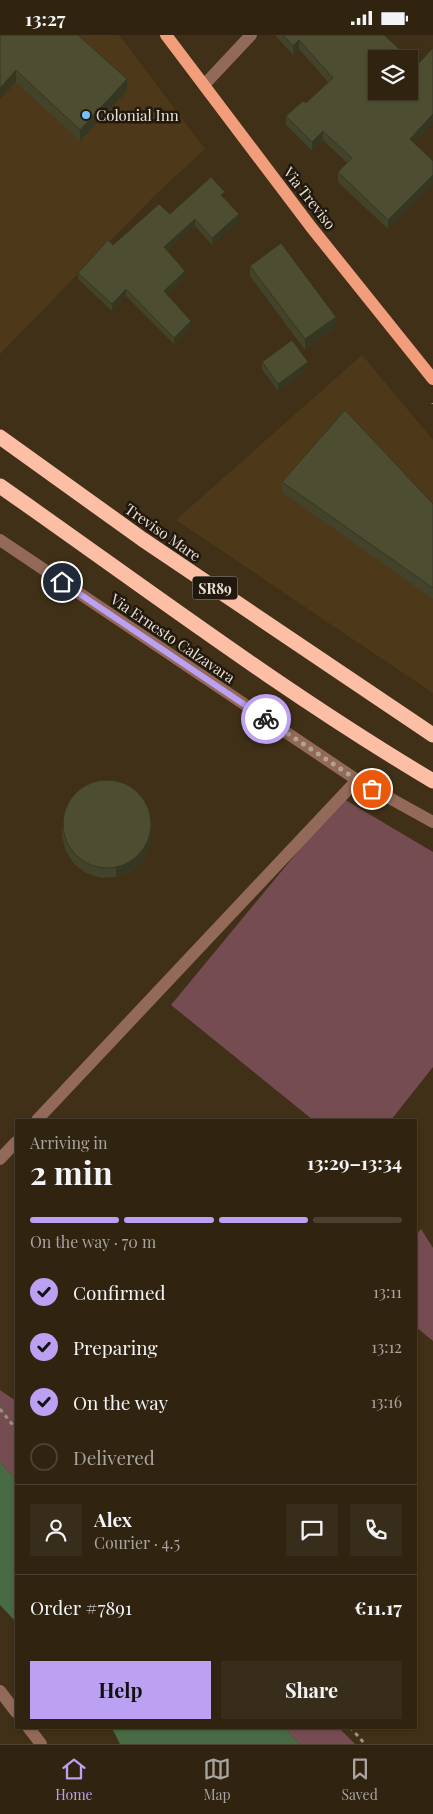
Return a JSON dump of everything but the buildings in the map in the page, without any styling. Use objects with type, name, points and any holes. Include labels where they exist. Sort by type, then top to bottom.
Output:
[{"type":"highway","name":"Treviso Mare","points":[[0,437],[142,539],[433,735]]},
{"type":"highway","name":"SR89","points":[[0,486],[268,674],[399,761],[433,781]]},
{"type":"main road","name":"Via Treviso","points":[[166,35],[311,227],[433,379]]},
{"type":"street","points":[[204,85],[251,35]]},
{"type":"street","name":"Via Ernesto Calzavara","points":[[0,540],[357,780],[433,822]]},
{"type":"street","points":[[38,1119],[357,780]]},
{"type":"street","points":[[0,1159],[15,1143]]},
{"type":"street","points":[[0,1691],[15,1711]]},
{"type":"street","points":[[30,1729],[41,1744]]},
{"type":"path","points":[[0,1409],[15,1428]]},
{"type":"path","points":[[352,1729],[365,1744]]},
{"type":"shaded area","points":[[0,35],[119,35],[205,149],[156,194],[0,354]]},
{"type":"shaded area","points":[[362,355],[433,440],[433,693],[176,520]]},
{"type":"shaded area","points":[[342,798],[433,852],[433,1067],[392,1119],[312,1119],[171,1005]]},
{"type":"shaded area","points":[[421,1229],[433,1248],[433,1341],[417,1328],[417,1234]]},
{"type":"shaded area","points":[[0,1390],[15,1400],[15,1479],[0,1462]]},
{"type":"shaded area","points":[[0,1462],[15,1479],[15,1621],[0,1605]]},
{"type":"shaded area","points":[[112,1729],[285,1729],[300,1744],[120,1744]]},
{"type":"shaded area","points":[[285,1729],[340,1729],[355,1744],[300,1744]]},
{"type":"way so far","points":[[266,719],[372,789]]},
{"type":"place","name":"Colonial Inn","points":[[86,115]]},
{"type":"route","points":[[62,582],[266,719]]}]
